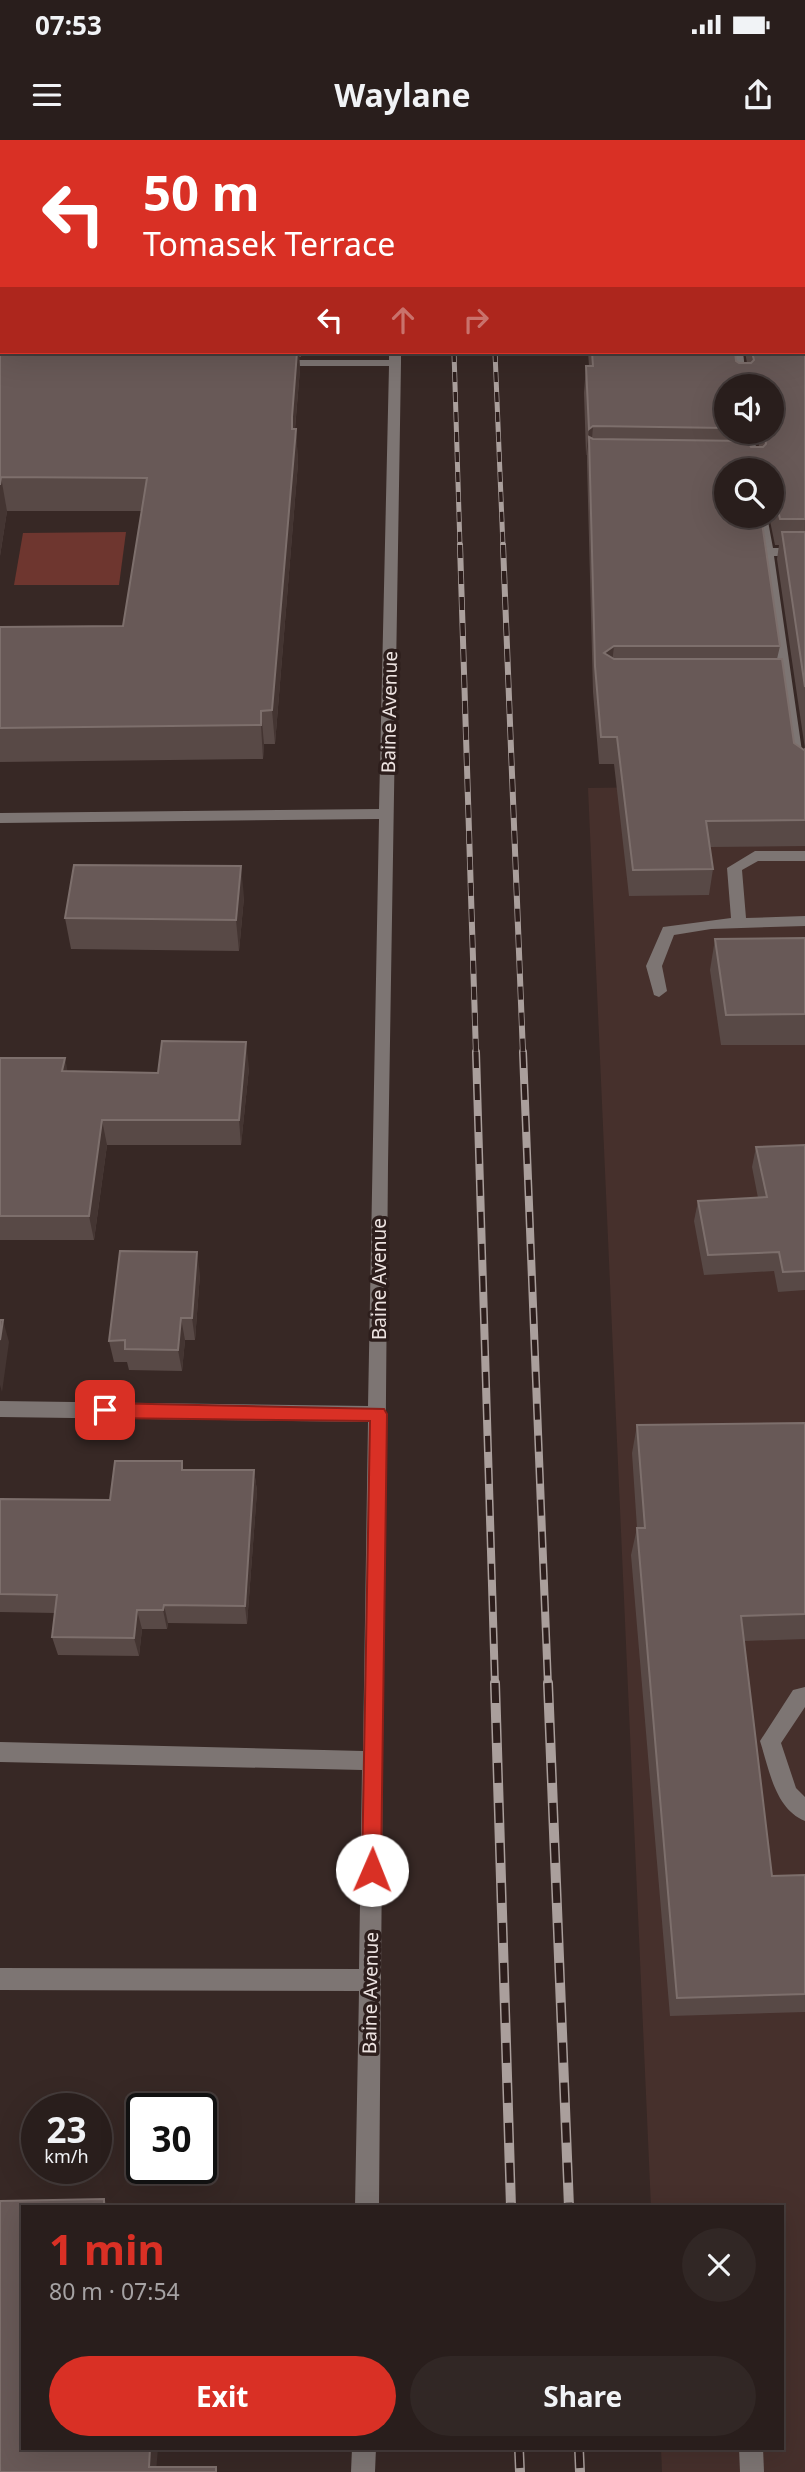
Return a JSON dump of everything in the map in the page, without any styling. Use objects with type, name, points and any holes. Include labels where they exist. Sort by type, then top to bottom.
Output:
[{"type":"street","points":[[737,354],[740,374]]},
{"type":"street","points":[[259,363],[395,357]]},
{"type":"street","name":"Baine Avenue","points":[[367,2205],[395,357]]},
{"type":"street","points":[[763,528],[779,679],[798,769]]},
{"type":"street","points":[[767,552],[805,552]]},
{"type":"street","points":[[0,818],[387,814]]},
{"type":"street","points":[[739,923],[734,868],[755,856],[805,856]]},
{"type":"street","points":[[659,991],[654,966],[668,931],[711,924],[805,921]]},
{"type":"street","points":[[0,1409],[378,1414]]},
{"type":"street","points":[[805,1696],[800,1697],[770,1741],[788,1794],[805,1811]]},
{"type":"street","points":[[0,1752],[373,1761]]},
{"type":"street","points":[[0,1979],[371,1980]]},
{"type":"street","points":[[363,2472],[364,2450]]},
{"type":"street","points":[[751,2450],[752,2472]]},
{"type":"shaded area","points":[[126,532],[119,585],[14,585],[23,533]]},
{"type":"shaded area","points":[[805,785],[805,2472],[662,2472],[661,2450],[784,2450],[784,2205],[651,2205],[588,788]]},
{"type":"building","points":[[0,354],[297,354],[292,417],[292,429],[296,429],[272,710],[261,711],[261,725],[0,728],[0,627],[123,626],[147,478],[1,477],[0,485]]},
{"type":"building","points":[[592,354],[735,354],[739,363],[751,363],[754,360],[752,354],[805,354],[805,519],[784,519],[784,458],[714,458],[714,528],[763,528],[780,646],[614,646],[604,653],[614,659],[782,659],[794,743],[805,749],[805,820],[706,821],[713,869],[633,870],[617,737],[601,737],[595,666],[589,437],[714,441],[714,444],[750,444],[751,447],[784,444],[784,374],[714,374],[714,428],[593,426],[589,429],[586,366],[593,366]]},
{"type":"building","points":[[782,532],[805,532],[805,687]]},
{"type":"building","points":[[74,865],[241,866],[236,920],[65,918]]},
{"type":"building","points":[[805,938],[805,1014],[726,1015],[715,939]]},
{"type":"building","points":[[162,1041],[246,1042],[239,1120],[102,1120],[89,1216],[0,1216],[0,1058],[65,1058],[62,1071],[158,1073]]},
{"type":"building","points":[[805,1145],[805,1271],[783,1272],[779,1252],[708,1255],[698,1201],[767,1197],[756,1147]]},
{"type":"building","points":[[120,1251],[197,1252],[192,1318],[181,1318],[178,1350],[125,1349],[125,1340],[109,1341]]},
{"type":"building","points":[[805,1423],[805,1614],[741,1616],[772,1876],[805,1875],[805,1994],[677,1998],[637,1528],[645,1528],[637,1425]]},
{"type":"building","points":[[115,1461],[182,1461],[182,1470],[254,1470],[245,1606],[164,1605],[163,1610],[137,1610],[134,1638],[52,1637],[57,1595],[0,1594],[0,1499],[110,1500]]},
{"type":"building","points":[[104,2199],[104,2205],[21,2205],[21,2450],[150,2450],[149,2467],[216,2467],[216,2472],[0,2472],[0,2201]]},
{"type":"railway","points":[[454,354],[460,547]]},
{"type":"railway","points":[[495,354],[503,547]]},
{"type":"railway","points":[[460,545],[476,1054]]},
{"type":"railway","points":[[503,545],[523,1054]]},
{"type":"railway","points":[[476,1052],[495,1685]]},
{"type":"railway","points":[[523,1052],[548,1685]]},
{"type":"railway","points":[[495,1683],[511,2205]]},
{"type":"railway","points":[[548,1683],[569,2205]]},
{"type":"railway","points":[[519,2450],[520,2472]]},
{"type":"railway","points":[[579,2450],[580,2472]]},
{"type":"route","points":[[105,1410],[378,1414],[372,1870]]}]
